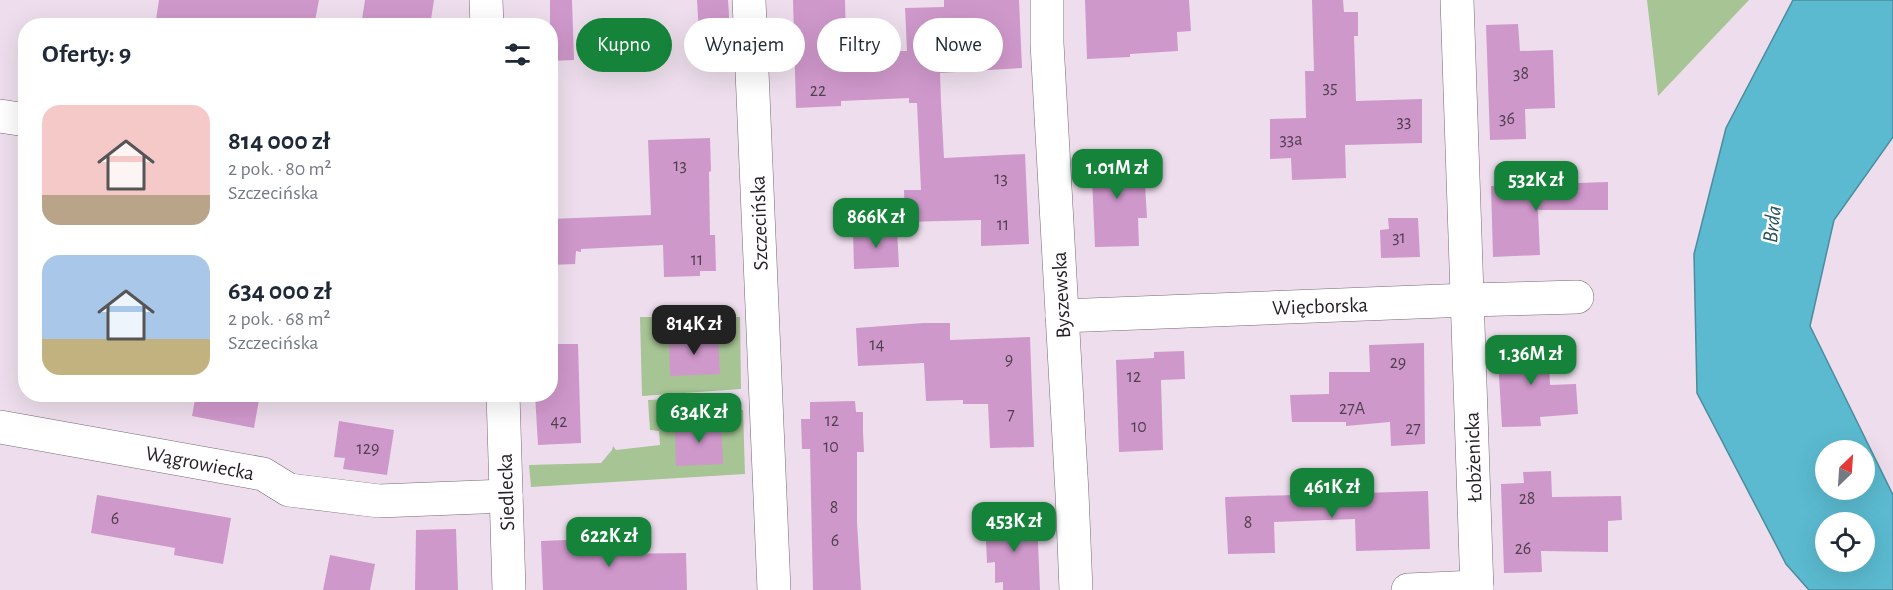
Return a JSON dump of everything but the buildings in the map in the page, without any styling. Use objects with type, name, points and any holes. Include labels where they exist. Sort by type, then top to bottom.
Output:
[{"type":"street","points":[[486,0],[487,18]]},
{"type":"street","name":"Szczecińska","points":[[749,0],[774,590]]},
{"type":"street","name":"Byszewska","points":[[1047,0],[1047,43],[1076,590]]},
{"type":"street","name":"Łobżenicka","points":[[1457,0],[1477,589]]},
{"type":"street","points":[[0,116],[18,119]]},
{"type":"street","name":"Więcborska","points":[[1062,316],[1577,297]]},
{"type":"street","name":"Siedlecka","points":[[502,402],[509,590]]},
{"type":"street","name":"Wągrowiecka","points":[[0,426],[263,474],[289,490],[379,501],[506,496]]},
{"type":"street","points":[[1408,590],[1477,589]]},
{"type":"green space","points":[[1647,0],[1749,0],[1658,96]]},
{"type":"green space","points":[[640,317],[740,317],[741,389],[642,396]]},
{"type":"green space","points":[[713,397],[718,410],[743,410],[745,474],[531,487],[529,465],[601,463],[613,446],[616,450],[660,445],[659,431],[650,430],[648,400]]},
{"type":"water","name":"Brda","points":[[1793,0],[1893,0],[1893,137],[1834,220],[1810,326],[1866,440],[1815,440],[1815,500],[1875,500],[1875,458],[1893,495],[1893,590],[1809,590],[1786,564],[1697,393],[1694,254],[1726,128]]}]
